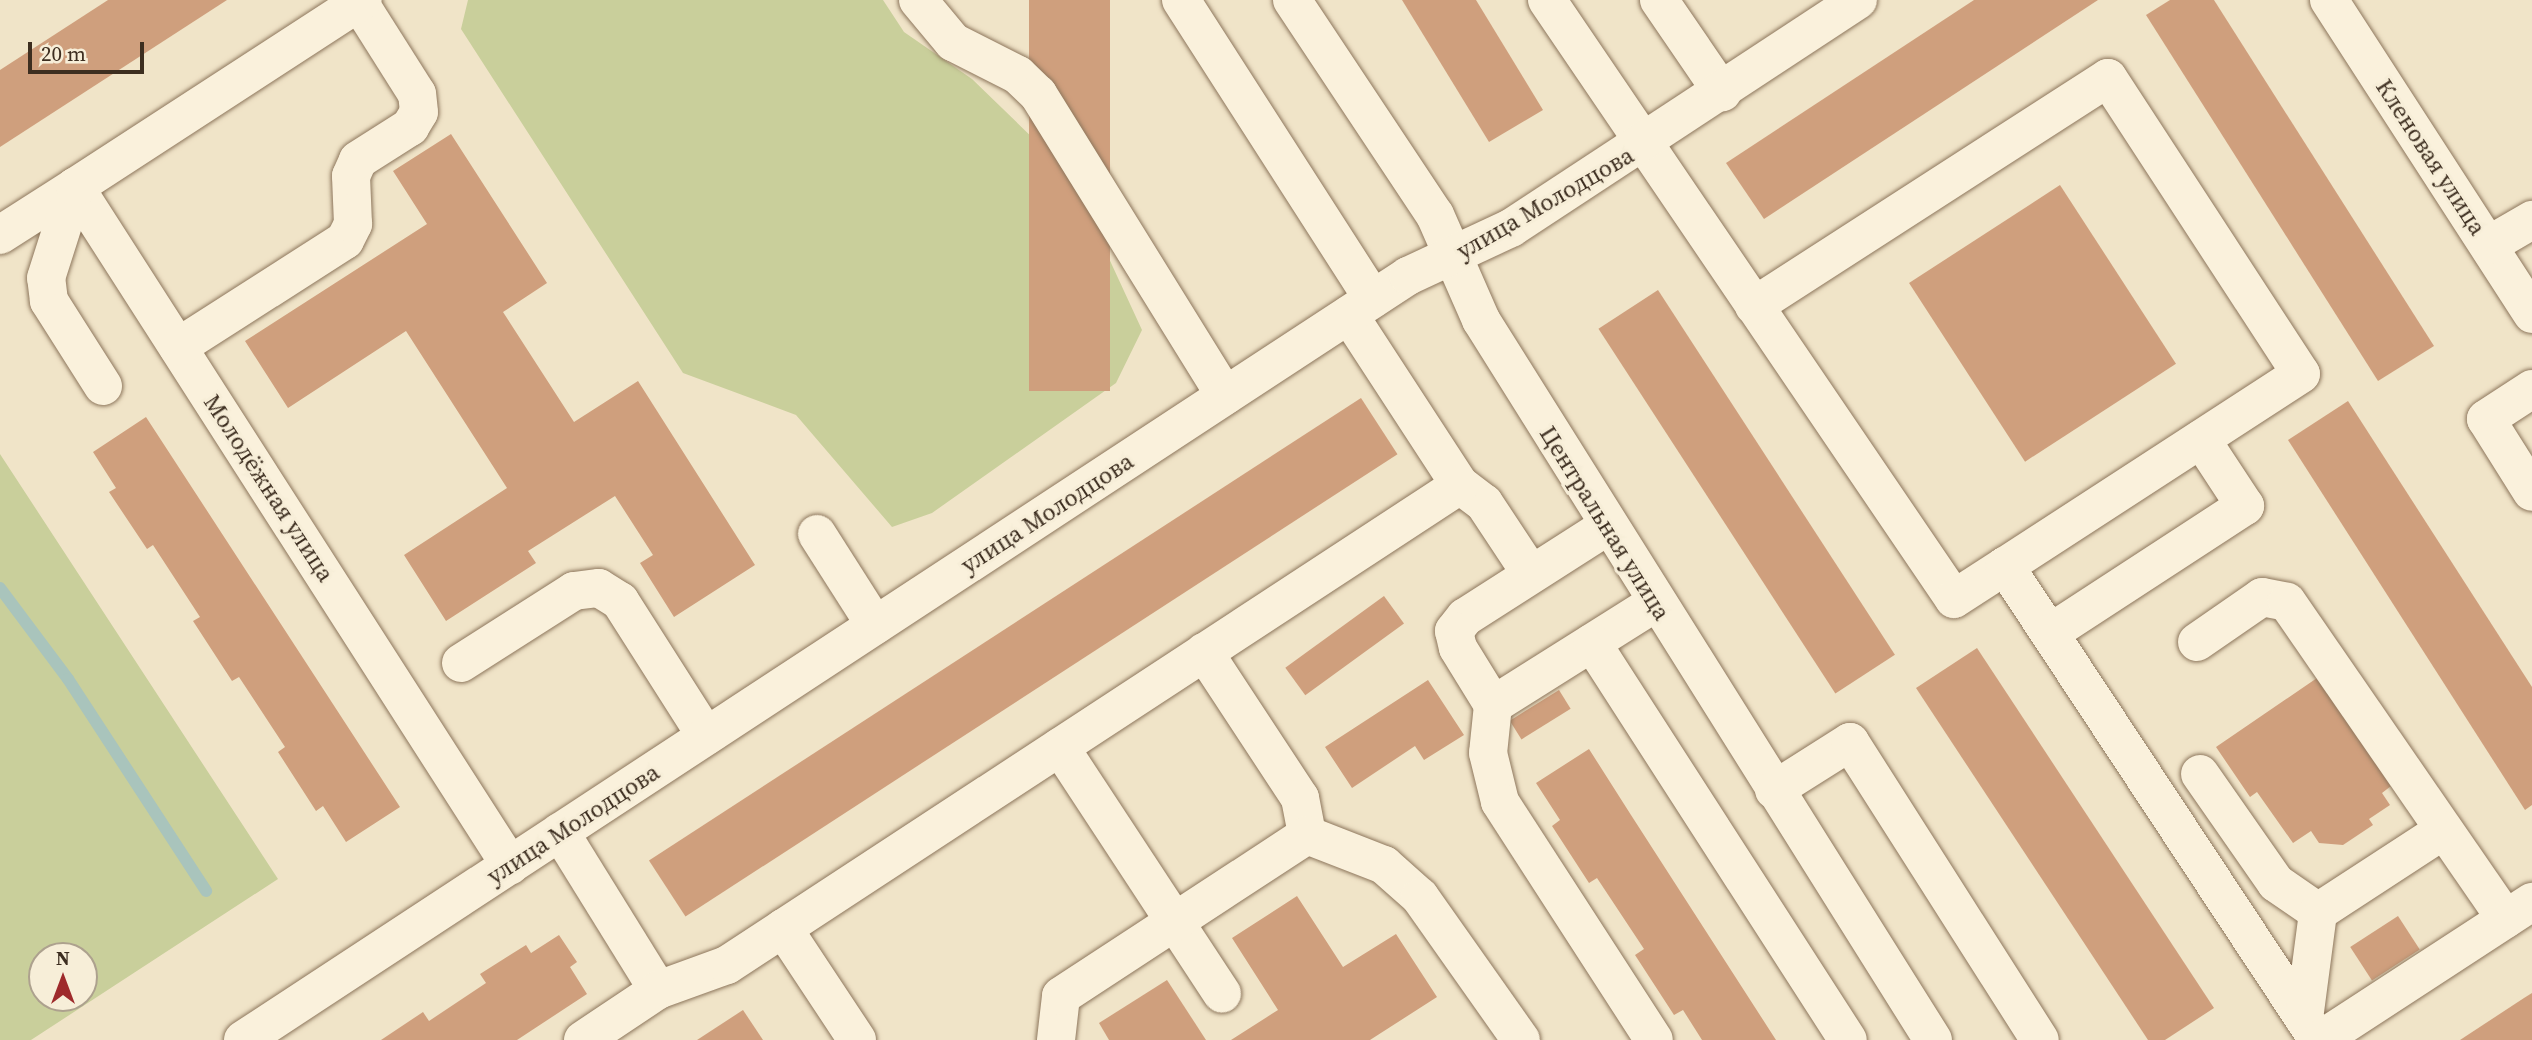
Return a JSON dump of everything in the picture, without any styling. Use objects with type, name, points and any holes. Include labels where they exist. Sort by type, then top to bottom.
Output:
[{"type":"street","points":[[918,0],[953,42],[1018,75],[1038,94],[1225,396]]},
{"type":"street","points":[[1181,0],[1361,307],[1461,485],[1485,503],[1531,574]]},
{"type":"street","name":"Центральная улица","points":[[1292,0],[1435,215],[1481,320],[1606,527],[1933,1040]]},
{"type":"street","points":[[1547,0],[1754,306],[1954,599],[2301,374],[2108,78],[1754,306]]},
{"type":"street","points":[[1659,0],[1722,92]]},
{"type":"street","name":"улица Молодцова","points":[[243,1040],[1408,276],[1454,258],[1645,144],[1858,0]]},
{"type":"street","name":"Кленовая улица","points":[[2329,0],[2532,314]]},
{"type":"street","points":[[0,235],[361,2],[417,94],[419,112],[410,127],[358,160],[351,176],[353,224],[345,240],[178,347]]},
{"type":"street","points":[[75,187],[47,278],[49,301],[103,386]]},
{"type":"street","name":"Молодёжная улица","points":[[75,187],[510,865]]},
{"type":"street","points":[[2489,246],[2532,220]]},
{"type":"street","points":[[2532,389],[2486,419],[2532,492]]},
{"type":"street","points":[[2050,633],[2245,506],[2201,439]]},
{"type":"street","points":[[598,1036],[658,990],[727,965],[1461,485]]},
{"type":"street","points":[[1606,527],[1465,617],[1454,631],[1458,648],[1493,705],[1488,753],[1500,802],[1654,1040]]},
{"type":"street","points":[[817,534],[876,625]]},
{"type":"street","points":[[2005,566],[2314,1033]]},
{"type":"street","points":[[461,663],[574,591],[599,589],[620,601],[706,736]]},
{"type":"street","points":[[2197,642],[2262,597],[2287,602],[2444,830],[2519,911],[2314,1033]]},
{"type":"street","points":[[1493,705],[1654,603]]},
{"type":"street","points":[[1592,643],[1848,1040]]},
{"type":"street","points":[[1204,652],[1300,798],[1307,835]]},
{"type":"street","points":[[1774,790],[1850,742],[2040,1040]]},
{"type":"street","points":[[1060,747],[1222,994]]},
{"type":"street","points":[[2200,774],[2276,883],[2318,912]]},
{"type":"street","points":[[2318,912],[2444,830]]},
{"type":"street","points":[[560,832],[658,990]]},
{"type":"street","points":[[1056,1040],[1061,996],[1307,835]]},
{"type":"street","points":[[1307,835],[1384,865],[1420,897],[1515,1038]]},
{"type":"street","points":[[2314,1033],[2318,912]]},
{"type":"street","points":[[783,928],[857,1040]]},
{"type":"green space","points":[[468,0],[883,0],[904,32],[972,79],[1070,174],[1142,330],[1116,383],[932,513],[892,527],[796,415],[683,373],[461,29]]},
{"type":"green space","points":[[0,454],[278,879],[98,996],[98,942],[28,942],[28,1012],[74,1012],[31,1040],[0,1040]]},
{"type":"building","points":[[108,0],[227,0],[0,147],[0,70]]},
{"type":"building","points":[[1029,0],[1110,0],[1110,391],[1029,391]]},
{"type":"building","points":[[1402,0],[1476,0],[1543,110],[1489,142]]},
{"type":"building","points":[[1974,0],[2098,0],[1764,219],[1726,163]]},
{"type":"building","points":[[2170,0],[2214,0],[2434,346],[2378,381],[2146,15]]},
{"type":"building","points":[[451,134],[547,283],[503,312],[574,422],[638,381],[755,565],[674,617],[640,563],[653,555],[615,496],[528,551],[536,563],[446,621],[404,555],[507,488],[406,331],[288,408],[245,341],[427,224],[393,171]]},
{"type":"building","points":[[2060,185],[2176,364],[2025,462],[1909,283]]},
{"type":"building","points":[[1658,290],[1895,655],[1835,693],[1598,329]]},
{"type":"building","points":[[1361,398],[1397,454],[685,917],[649,860]]},
{"type":"building","points":[[2348,401],[2532,687],[2532,805],[2525,810],[2288,440]]},
{"type":"building","points":[[146,417],[400,807],[346,842],[323,806],[316,811],[278,752],[285,747],[239,677],[232,681],[193,621],[200,617],[153,545],[147,549],[109,492],[116,488],[93,452]]},
{"type":"building","points":[[1384,596],[1404,624],[1305,695],[1285,668]]},
{"type":"building","points":[[1977,648],[2214,1008],[2165,1040],[2148,1040],[1916,688]]},
{"type":"building","points":[[2317,678],[2391,786],[2382,793],[2390,805],[2369,819],[2373,825],[2343,845],[2319,843],[2311,831],[2293,843],[2257,792],[2250,797],[2216,747]]},
{"type":"building","points":[[1428,680],[1464,735],[1424,760],[1415,746],[1352,788],[1325,747]]},
{"type":"building","points":[[1559,690],[1571,709],[1521,739],[1510,721]]},
{"type":"building","points":[[1589,749],[1776,1040],[1702,1040],[1683,1010],[1674,1015],[1635,955],[1644,949],[1597,878],[1589,883],[1552,826],[1560,820],[1536,783]]},
{"type":"building","points":[[1297,896],[1343,967],[1396,934],[1437,997],[1370,1040],[1231,1040],[1278,1010],[1232,938]]},
{"type":"building","points":[[2398,916],[2420,950],[2372,981],[2350,947]]},
{"type":"building","points":[[559,935],[577,962],[570,967],[587,994],[517,1040],[381,1040],[423,1012],[429,1021],[486,983],[480,974],[526,945],[531,953]]},
{"type":"building","points":[[1167,980],[1206,1040],[1109,1040],[1099,1023]]},
{"type":"building","points":[[2532,993],[2532,1040],[2460,1040],[2524,998]]},
{"type":"building","points":[[743,1010],[763,1040],[697,1040]]},
{"type":"waterway","points":[[0,588],[68,679],[206,891]]}]
